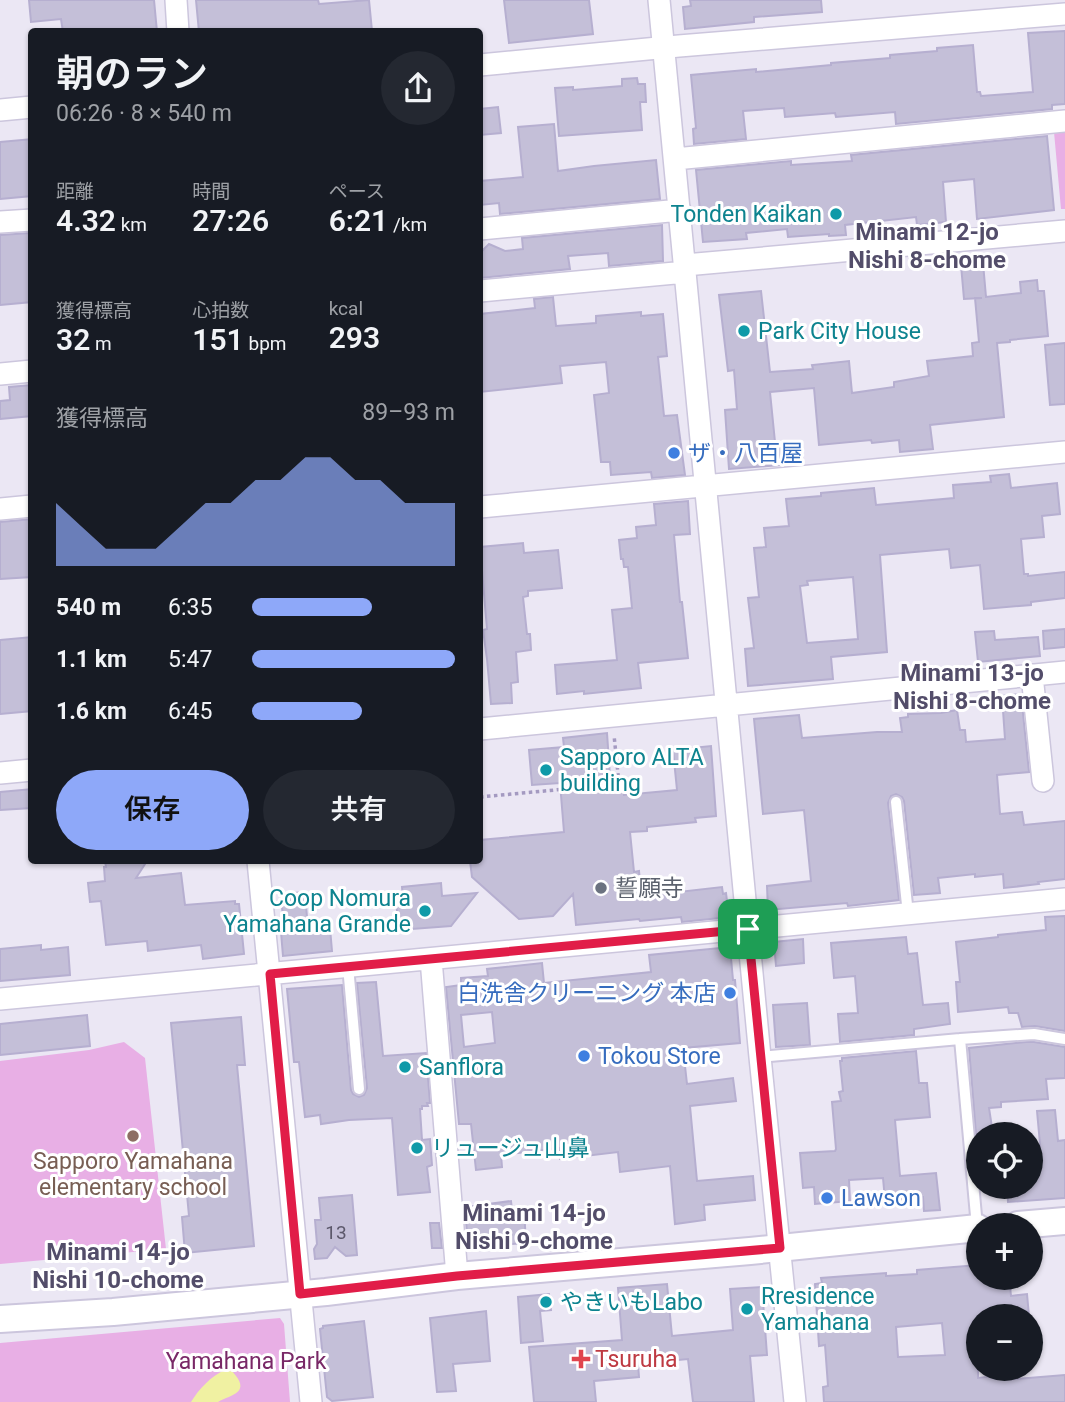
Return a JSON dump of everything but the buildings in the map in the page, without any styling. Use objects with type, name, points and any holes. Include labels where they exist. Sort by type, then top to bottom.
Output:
[{"type":"street","points":[[176,0],[178,28]]},
{"type":"street","points":[[659,0],[795,1402]]},
{"type":"street","points":[[483,65],[1065,14]]},
{"type":"street","points":[[0,110],[28,107]]},
{"type":"street","points":[[675,159],[1065,121]]},
{"type":"street","points":[[483,229],[680,210]]},
{"type":"street","points":[[0,222],[28,220]]},
{"type":"street","points":[[483,291],[1065,231]]},
{"type":"street","points":[[0,374],[28,371]]},
{"type":"street","points":[[483,508],[1065,453]]},
{"type":"street","points":[[0,509],[28,506]]},
{"type":"street","points":[[483,729],[1065,672]]},
{"type":"street","points":[[1032,675],[1042,781]]},
{"type":"street","points":[[0,773],[28,770]]},
{"type":"street","points":[[258,864],[311,1402]]},
{"type":"street","points":[[0,999],[1065,899]]},
{"type":"street","points":[[431,959],[457,1276]]},
{"type":"street","points":[[1043,1223],[1065,1221]]},
{"type":"street","points":[[0,1320],[113,1312],[457,1276],[966,1229]]},
{"type":"lane","points":[[896,802],[908,914]]},
{"type":"lane","points":[[348,966],[359,1089]]},
{"type":"lane","points":[[760,1057],[960,1038],[1034,1034],[1065,1039]]},
{"type":"lane","points":[[960,1038],[977,1213]]},
{"type":"path","points":[[483,797],[618,785],[614,729]]},
{"type":"green space","points":[[1065,131],[1065,209],[1061,209],[1054,132]]},
{"type":"green space","points":[[124,1042],[145,1058],[166,1249],[0,1264],[0,1061],[89,1050]]},
{"type":"green space","name":"Yamahana Park","points":[[280,1318],[284,1324],[290,1402],[0,1402],[0,1343]]},
{"type":"shaded area","points":[[225,1370],[232,1371],[238,1378],[238,1392],[218,1402],[191,1402],[206,1383]]},
{"type":"place","name":"Tonden Kaikan","points":[[836,214]]},
{"type":"place","name":"Park City House","points":[[744,331]]},
{"type":"place","name":"ザ・八百屋","points":[[674,453]]},
{"type":"place","name":"Sapporo ALTA building","points":[[546,770]]},
{"type":"place","name":"誓願寺","points":[[601,888]]},
{"type":"place","name":"Coop Nomura Yamahana Grande","points":[[425,911]]},
{"type":"place","name":"白洗舎クリーニング 本店","points":[[730,993]]},
{"type":"place","name":"Tokou Store","points":[[584,1056]]},
{"type":"place","name":"Sanflora","points":[[405,1067]]},
{"type":"place","name":"Sapporo Yamahana elementary school","points":[[133,1136]]},
{"type":"place","name":"リュージュ山鼻","points":[[417,1148]]},
{"type":"place","name":"Lawson","points":[[827,1198]]},
{"type":"place","name":"やきいもLabo","points":[[546,1302]]},
{"type":"place","name":"Rresidence Yamahana","points":[[747,1309]]},
{"type":"place","name":"Tsuruha","points":[[581,1359]]},
{"type":"district","name":"Minami 12-jo Nishi 8-chome","points":[[927,246]]},
{"type":"district","name":"Minami 13-jo Nishi 8-chome","points":[[972,687]]},
{"type":"district","name":"Minami 14-jo Nishi 9-chome","points":[[534,1227]]},
{"type":"district","name":"Minami 14-jo Nishi 10-chome","points":[[118,1266]]},
{"type":"route","points":[[748,929],[780,1248],[457,1276],[300,1294],[270,974],[748,929]]}]
